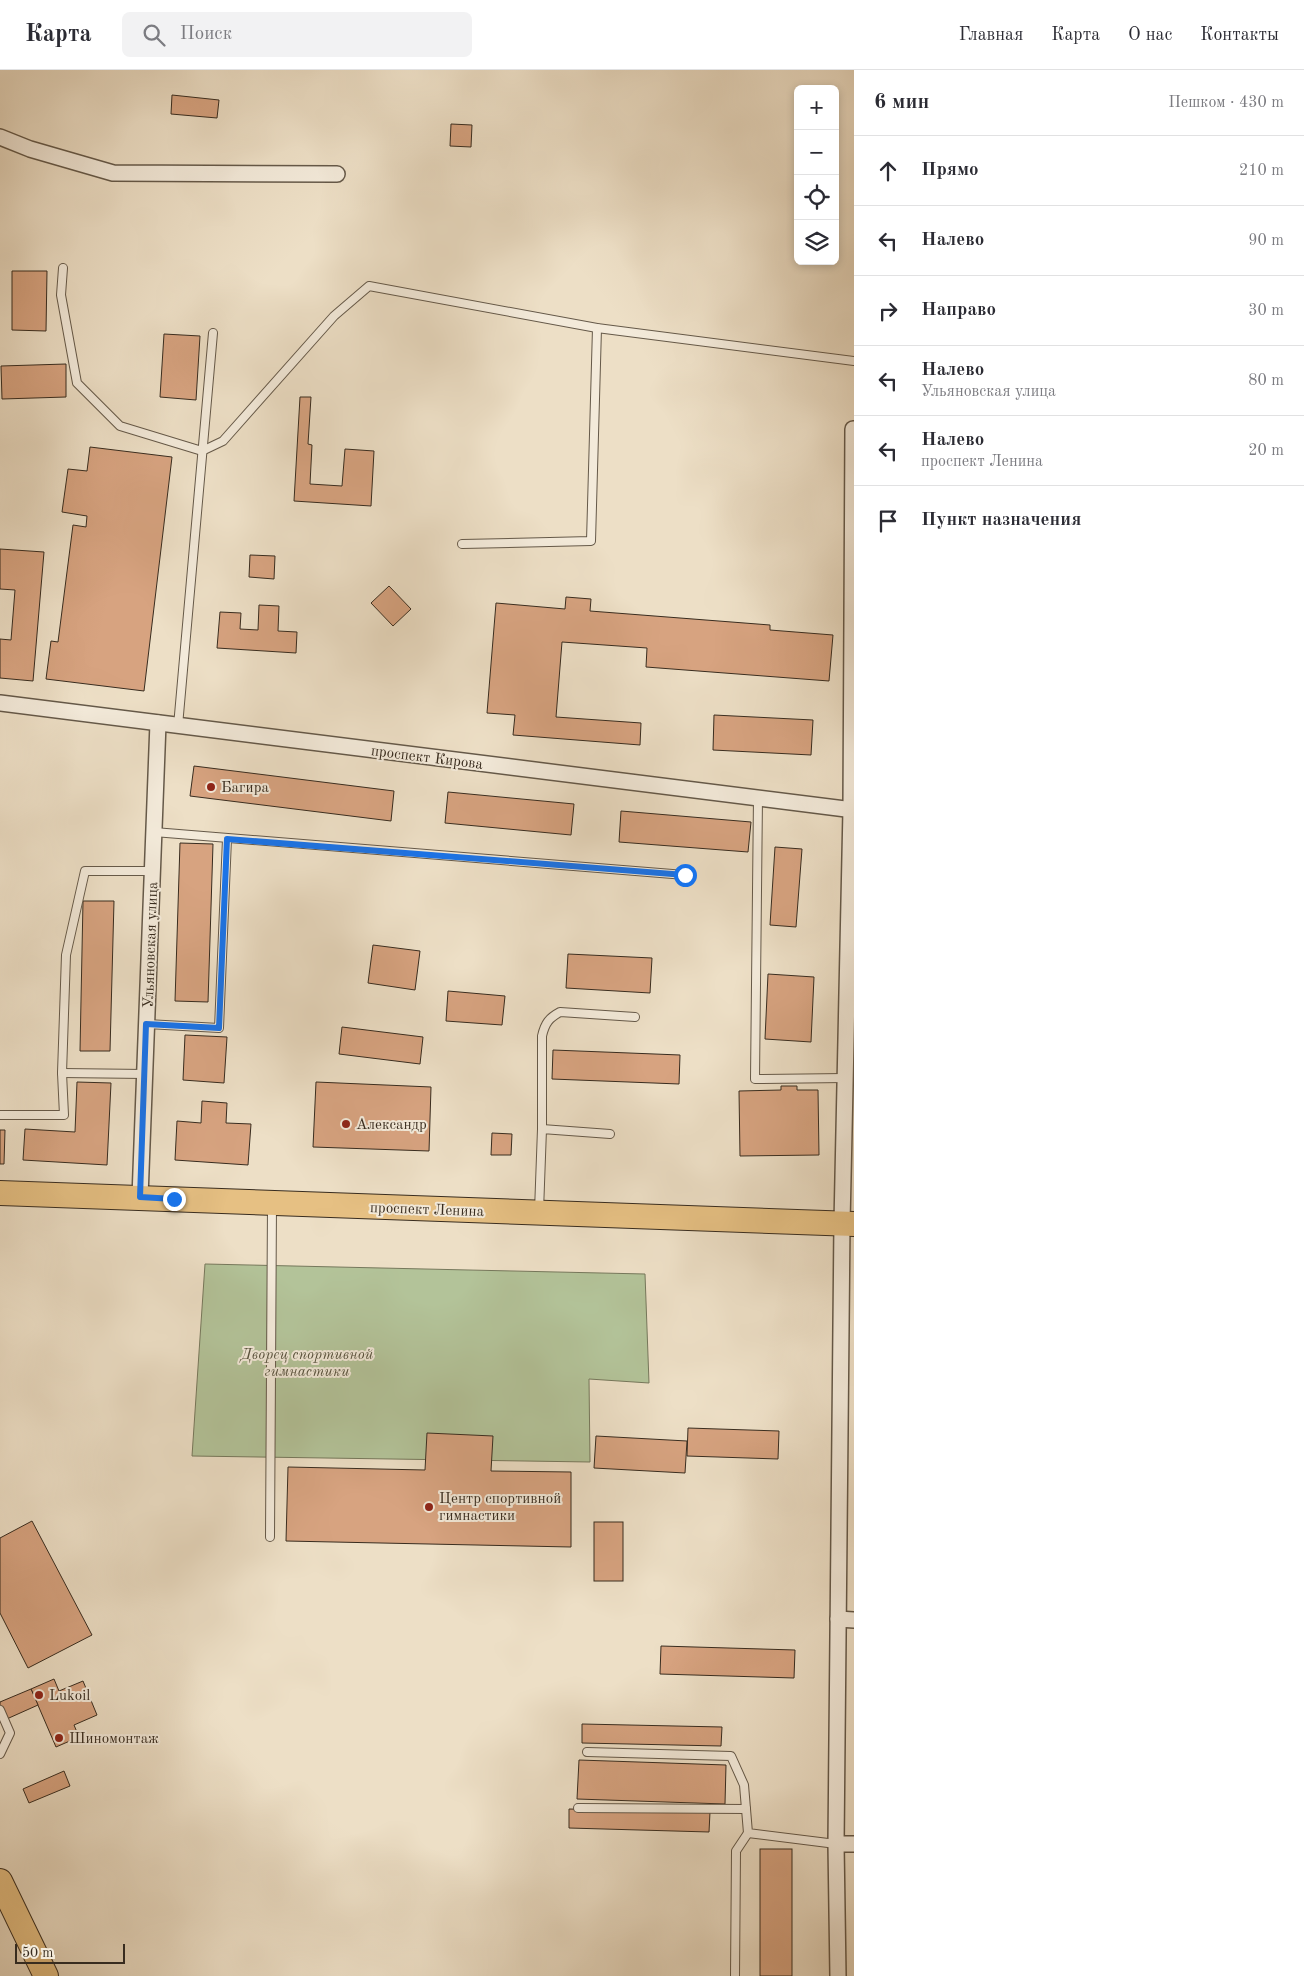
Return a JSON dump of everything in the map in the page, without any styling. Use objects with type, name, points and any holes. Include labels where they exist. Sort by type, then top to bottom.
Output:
[{"type":"main road","name":"проспект Ленина","points":[[0,1193],[848,1224]]},
{"type":"main road","points":[[0,1881],[46,1976]]},
{"type":"street","points":[[0,137],[30,150],[113,173],[336,174]]},
{"type":"street","points":[[838,1976],[836,1844],[838,1619],[848,1224],[845,1078],[851,934],[853,810],[853,424]]},
{"type":"street","name":"проспект Кирова","points":[[0,703],[853,810]]},
{"type":"street","name":"Ульяновская улица","points":[[140,1197],[158,723]]},
{"type":"street","points":[[838,1619],[854,1620]]},
{"type":"street","points":[[836,1844],[854,1844]]},
{"type":"lane","points":[[63,268],[61,295],[77,384],[120,426],[202,452],[223,441],[334,316],[369,286],[598,328],[854,362]]},
{"type":"lane","points":[[462,544],[591,541],[598,328]]},
{"type":"lane","points":[[178,726],[213,333]]},
{"type":"lane","points":[[758,797],[755,1079],[845,1078]]},
{"type":"lane","points":[[154,832],[685,875]]},
{"type":"lane","points":[[146,1024],[219,1028],[227,839]]},
{"type":"lane","points":[[0,1115],[64,1115],[62,1073],[66,955],[85,872],[152,871]]},
{"type":"lane","points":[[539,1213],[542,1129],[542,1036],[544,1026],[549,1018],[560,1012],[635,1017]]},
{"type":"lane","points":[[62,1073],[145,1074]]},
{"type":"lane","points":[[542,1129],[610,1134]]},
{"type":"lane","points":[[270,1537],[272,1203]]},
{"type":"lane","points":[[0,1710],[10,1733],[0,1754]]},
{"type":"lane","points":[[586,1752],[731,1756],[744,1785],[748,1833],[736,1851],[735,1976]]},
{"type":"lane","points":[[578,1808],[746,1809]]},
{"type":"lane","points":[[748,1833],[836,1844]]},
{"type":"green space","name":"Дворец спортивной гимнастики","points":[[205,1264],[645,1274],[649,1383],[589,1379],[590,1462],[192,1456]]},
{"type":"building","points":[[172,95],[219,100],[217,118],[171,114]]},
{"type":"building","points":[[451,124],[472,125],[471,147],[450,146]]},
{"type":"building","points":[[12,271],[47,271],[46,331],[12,330]]},
{"type":"building","points":[[164,334],[200,336],[196,400],[160,397]]},
{"type":"building","points":[[66,364],[66,397],[2,399],[1,366]]},
{"type":"building","points":[[300,397],[311,397],[308,444],[312,445],[310,484],[342,486],[345,449],[374,451],[371,506],[294,501]]},
{"type":"building","points":[[90,447],[172,457],[144,691],[46,679],[51,641],[58,642],[73,525],[86,527],[87,516],[62,512],[68,469],[87,471]]},
{"type":"building","points":[[0,549],[44,552],[33,681],[0,678],[0,639],[11,640],[15,590],[0,589]]},
{"type":"building","points":[[250,555],[275,556],[274,579],[249,577]]},
{"type":"building","points":[[389,586],[411,609],[393,626],[371,603]]},
{"type":"building","points":[[566,597],[591,599],[590,611],[770,625],[770,630],[833,635],[829,681],[646,667],[647,648],[562,642],[556,717],[641,723],[640,745],[513,735],[515,715],[487,713],[496,603],[565,609]]},
{"type":"building","points":[[259,605],[279,606],[278,631],[297,632],[296,653],[217,648],[220,612],[241,613],[240,629],[258,630]]},
{"type":"building","points":[[714,715],[813,720],[811,755],[713,750]]},
{"type":"building","points":[[194,766],[394,791],[391,821],[190,796]]},
{"type":"building","points":[[448,792],[574,804],[571,835],[445,823]]},
{"type":"building","points":[[621,811],[751,822],[748,852],[619,842]]},
{"type":"building","points":[[180,843],[213,844],[208,1002],[175,1001]]},
{"type":"building","points":[[775,847],[802,849],[796,927],[770,925]]},
{"type":"building","points":[[83,901],[114,901],[110,1051],[80,1051]]},
{"type":"building","points":[[373,945],[420,951],[415,990],[368,983]]},
{"type":"building","points":[[568,954],[652,958],[650,993],[566,988]]},
{"type":"building","points":[[768,974],[814,977],[811,1042],[765,1039]]},
{"type":"building","points":[[448,991],[505,996],[502,1025],[446,1021]]},
{"type":"building","points":[[342,1027],[423,1037],[420,1064],[339,1054]]},
{"type":"building","points":[[185,1035],[227,1037],[224,1083],[183,1080]]},
{"type":"building","points":[[553,1050],[680,1055],[679,1084],[552,1079]]},
{"type":"building","points":[[77,1082],[111,1083],[107,1165],[23,1160],[25,1129],[75,1132]]},
{"type":"building","points":[[316,1082],[431,1087],[429,1151],[313,1147]]},
{"type":"building","points":[[781,1086],[797,1086],[797,1090],[818,1090],[819,1155],[740,1156],[739,1091],[781,1090]]},
{"type":"building","points":[[202,1101],[227,1103],[226,1123],[251,1124],[248,1165],[175,1160],[177,1121],[201,1123]]},
{"type":"building","points":[[0,1130],[5,1130],[4,1164],[0,1164]]},
{"type":"building","points":[[492,1133],[512,1134],[511,1155],[491,1155]]},
{"type":"building","points":[[688,1428],[779,1431],[778,1459],[687,1456]]},
{"type":"building","name":"Центр спортивной гимнастики","points":[[427,1433],[493,1436],[491,1471],[571,1472],[571,1547],[286,1541],[288,1467],[425,1470]]},
{"type":"building","points":[[596,1436],[687,1441],[685,1473],[594,1468]]},
{"type":"building","points":[[32,1521],[92,1635],[28,1668],[0,1613],[0,1538]]},
{"type":"building","points":[[594,1522],[623,1522],[623,1581],[594,1581]]},
{"type":"building","points":[[661,1646],[795,1650],[794,1678],[660,1674]]},
{"type":"building","points":[[54,1679],[59,1691],[83,1681],[97,1715],[74,1725],[79,1737],[56,1747],[31,1689]]},
{"type":"building","points":[[31,1689],[38,1705],[0,1722],[0,1702]]},
{"type":"building","points":[[582,1724],[722,1727],[721,1746],[582,1743]]},
{"type":"building","points":[[579,1760],[726,1765],[725,1804],[577,1799]]},
{"type":"building","points":[[64,1771],[70,1786],[29,1803],[23,1789]]},
{"type":"building","points":[[569,1809],[710,1812],[709,1832],[569,1828]]},
{"type":"building","points":[[760,1849],[792,1849],[792,1976],[760,1976]]},
{"type":"place","name":"Багира","points":[[211,787]]},
{"type":"place","name":"Александр","points":[[346,1124]]},
{"type":"place","name":"Центр спортивной гимнастики","points":[[429,1507]]},
{"type":"place","name":"Lukoil","points":[[39,1695]]},
{"type":"place","name":"Шиномонтаж","points":[[59,1738]]},
{"type":"route","points":[[174,1199],[140,1197],[146,1024],[219,1028],[227,839],[685,875]]}]
